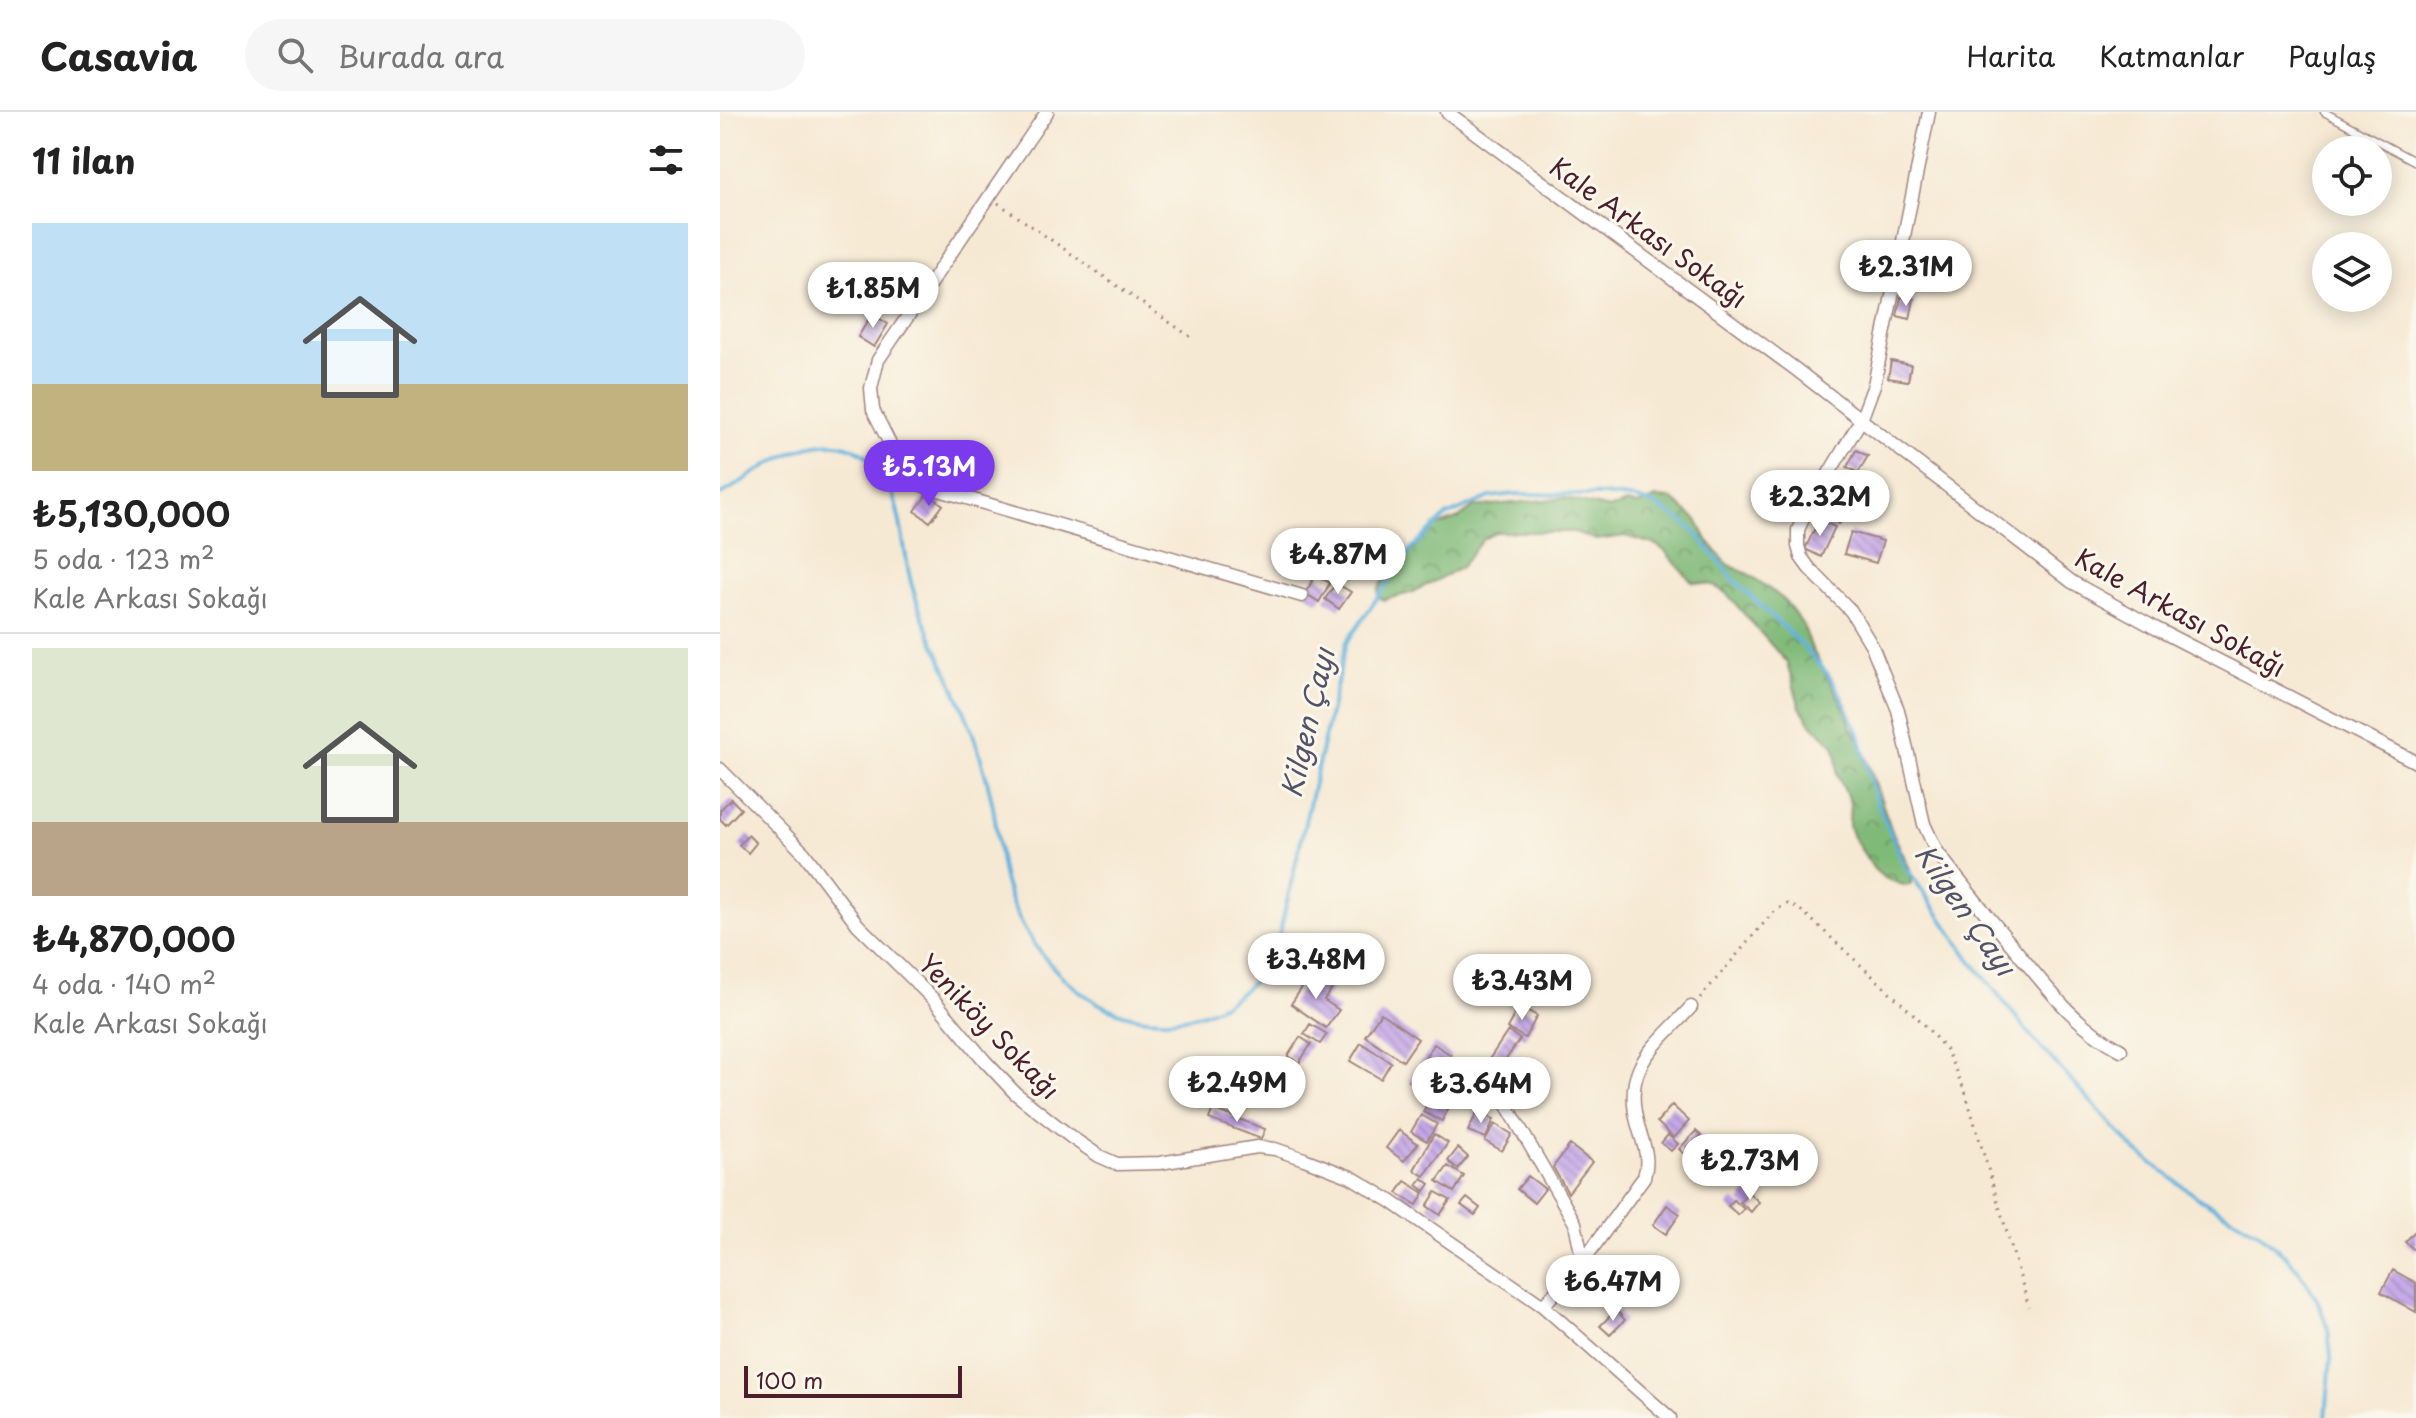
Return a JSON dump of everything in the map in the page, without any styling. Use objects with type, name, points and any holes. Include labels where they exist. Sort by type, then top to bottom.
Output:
[{"type":"street","points":[[1047,112],[875,366],[870,397],[873,410],[905,474],[922,485],[1302,596]]},
{"type":"street","name":"Kale Arkası Sokağı","points":[[1447,112],[1772,351],[2072,582],[2416,762]]},
{"type":"street","points":[[1929,112],[1880,363],[1861,420],[1798,530],[1798,546],[1801,557],[1851,611],[1872,646],[1898,710],[1924,824],[1936,850],[2056,999],[2078,1022],[2121,1050]]},
{"type":"street","name":"Yeniköy Sokağı","points":[[720,769],[804,853],[858,925],[925,991],[1015,1093],[1099,1156],[1117,1164],[1160,1163],[1257,1147],[1275,1149],[1351,1177],[1543,1306],[1670,1418]]},
{"type":"street","points":[[1543,1306],[1583,1262],[1638,1188],[1648,1166],[1633,1104],[1632,1091],[1638,1068],[1691,1007]]},
{"type":"street","points":[[1498,1090],[1571,1215],[1580,1239],[1583,1262]]},
{"type":"lane","points":[[2324,112],[2416,162]]},
{"type":"path","points":[[990,198],[1195,340]]},
{"type":"path","points":[[1691,1007],[1722,976],[1776,910],[1787,904],[1793,905],[1811,919],[1923,1023],[1946,1050],[1965,1091],[2029,1307]]},
{"type":"green space","points":[[1564,498],[1609,509],[1627,503],[1638,505],[1656,498],[1671,499],[1697,520],[1707,540],[1727,564],[1750,575],[1783,599],[1803,625],[1812,649],[1860,741],[1892,831],[1910,869],[1911,884],[1906,886],[1884,878],[1874,869],[1853,837],[1849,826],[1850,802],[1837,774],[1834,745],[1810,722],[1800,707],[1787,663],[1727,594],[1713,585],[1692,582],[1656,545],[1625,536],[1596,540],[1575,532],[1496,532],[1483,539],[1460,568],[1411,593],[1383,600],[1378,596],[1384,580],[1435,527],[1459,518],[1474,507]]},
{"type":"building","points":[[1901,297],[1914,299],[1910,319],[1897,316]]},
{"type":"building","points":[[872,314],[888,324],[874,347],[858,337]]},
{"type":"building","points":[[1891,361],[1911,365],[1908,381],[1888,378]]},
{"type":"building","points":[[1856,450],[1868,456],[1858,473],[1847,467]]},
{"type":"building","points":[[1852,476],[1867,489],[1845,515],[1830,501]]},
{"type":"building","points":[[928,493],[943,505],[930,522],[915,511]]},
{"type":"building","points":[[1836,509],[1845,517],[1839,524],[1830,516]]},
{"type":"building","points":[[1819,520],[1835,527],[1821,557],[1805,549]]},
{"type":"building","points":[[1851,532],[1883,541],[1876,563],[1844,554]]},
{"type":"building","points":[[1316,575],[1330,583],[1319,602],[1305,593]]},
{"type":"building","points":[[1336,583],[1351,592],[1339,609],[1325,599]]},
{"type":"building","points":[[731,799],[741,809],[726,825],[720,819],[720,810]]},
{"type":"building","points":[[748,835],[756,843],[748,853],[739,845]]},
{"type":"building","points":[[1312,973],[1333,987],[1324,1000],[1339,1010],[1326,1028],[1291,1004]]},
{"type":"building","points":[[1519,1006],[1537,1016],[1525,1038],[1507,1028]]},
{"type":"building","points":[[1381,1013],[1418,1039],[1403,1061],[1365,1036]]},
{"type":"building","points":[[1310,1024],[1327,1034],[1320,1044],[1304,1034]]},
{"type":"building","points":[[1508,1031],[1520,1039],[1493,1078],[1482,1070]]},
{"type":"building","points":[[1300,1037],[1311,1044],[1299,1063],[1288,1056]]},
{"type":"building","points":[[1361,1043],[1391,1062],[1381,1079],[1350,1061]]},
{"type":"building","points":[[1434,1044],[1451,1055],[1440,1073],[1437,1071],[1423,1090],[1409,1081]]},
{"type":"building","points":[[1464,1064],[1482,1074],[1473,1091],[1454,1080]]},
{"type":"building","points":[[1433,1092],[1452,1102],[1442,1121],[1423,1112]]},
{"type":"building","points":[[1672,1105],[1689,1121],[1674,1138],[1657,1122]]},
{"type":"building","points":[[1213,1109],[1265,1129],[1261,1139],[1209,1119]]},
{"type":"building","points":[[1477,1112],[1494,1119],[1486,1138],[1468,1131]]},
{"type":"building","points":[[1421,1115],[1437,1124],[1427,1141],[1411,1132]]},
{"type":"building","points":[[1495,1124],[1512,1134],[1502,1151],[1485,1141]]},
{"type":"building","points":[[1399,1130],[1418,1144],[1404,1161],[1386,1148]]},
{"type":"building","points":[[1696,1131],[1701,1136],[1684,1154],[1679,1149]]},
{"type":"building","points":[[1434,1134],[1448,1143],[1424,1176],[1414,1170]]},
{"type":"building","points":[[1668,1135],[1678,1144],[1671,1151],[1661,1143]]},
{"type":"building","points":[[1570,1145],[1592,1162],[1568,1193],[1553,1167]]},
{"type":"building","points":[[1458,1148],[1468,1157],[1458,1169],[1448,1161]]},
{"type":"building","points":[[1709,1154],[1717,1161],[1712,1167],[1703,1159]]},
{"type":"building","points":[[1448,1166],[1464,1176],[1454,1192],[1437,1181]]},
{"type":"building","points":[[1528,1176],[1545,1189],[1534,1203],[1517,1189]]},
{"type":"building","points":[[1422,1178],[1430,1184],[1425,1191],[1417,1185]]},
{"type":"building","points":[[1405,1181],[1424,1193],[1417,1205],[1397,1193]]},
{"type":"building","points":[[1436,1192],[1450,1200],[1440,1215],[1427,1206]]},
{"type":"building","points":[[1748,1192],[1759,1202],[1751,1212],[1740,1202]]},
{"type":"building","points":[[1467,1198],[1480,1208],[1475,1215],[1461,1205]]},
{"type":"building","points":[[1734,1200],[1744,1209],[1738,1215],[1728,1206]]},
{"type":"building","points":[[1667,1205],[1680,1214],[1666,1234],[1653,1225]]},
{"type":"building","points":[[2416,1230],[2416,1251],[2405,1242]]},
{"type":"building","points":[[2393,1270],[2416,1283],[2416,1312],[2381,1292]]},
{"type":"building","points":[[1616,1310],[1625,1320],[1610,1335],[1600,1326]]},
{"type":"waterway","name":"Kilgen Çayı","points":[[720,495],[770,464],[807,447],[844,445],[862,453],[876,465],[893,496],[918,605],[977,747],[991,798],[1004,879],[1026,931],[1062,977],[1085,995],[1110,1009],[1137,1018],[1166,1020],[1199,1014],[1229,1001],[1254,980],[1275,954],[1346,643],[1412,548],[1446,516],[1490,497],[1515,494],[1603,495],[1653,504],[1695,532],[1735,581],[1827,673],[1858,732],[1876,800],[1905,866],[1970,959],[2035,1041],[2136,1151],[2201,1200],[2258,1232],[2298,1270],[2317,1299],[2328,1329],[2331,1357],[2326,1418]]}]
